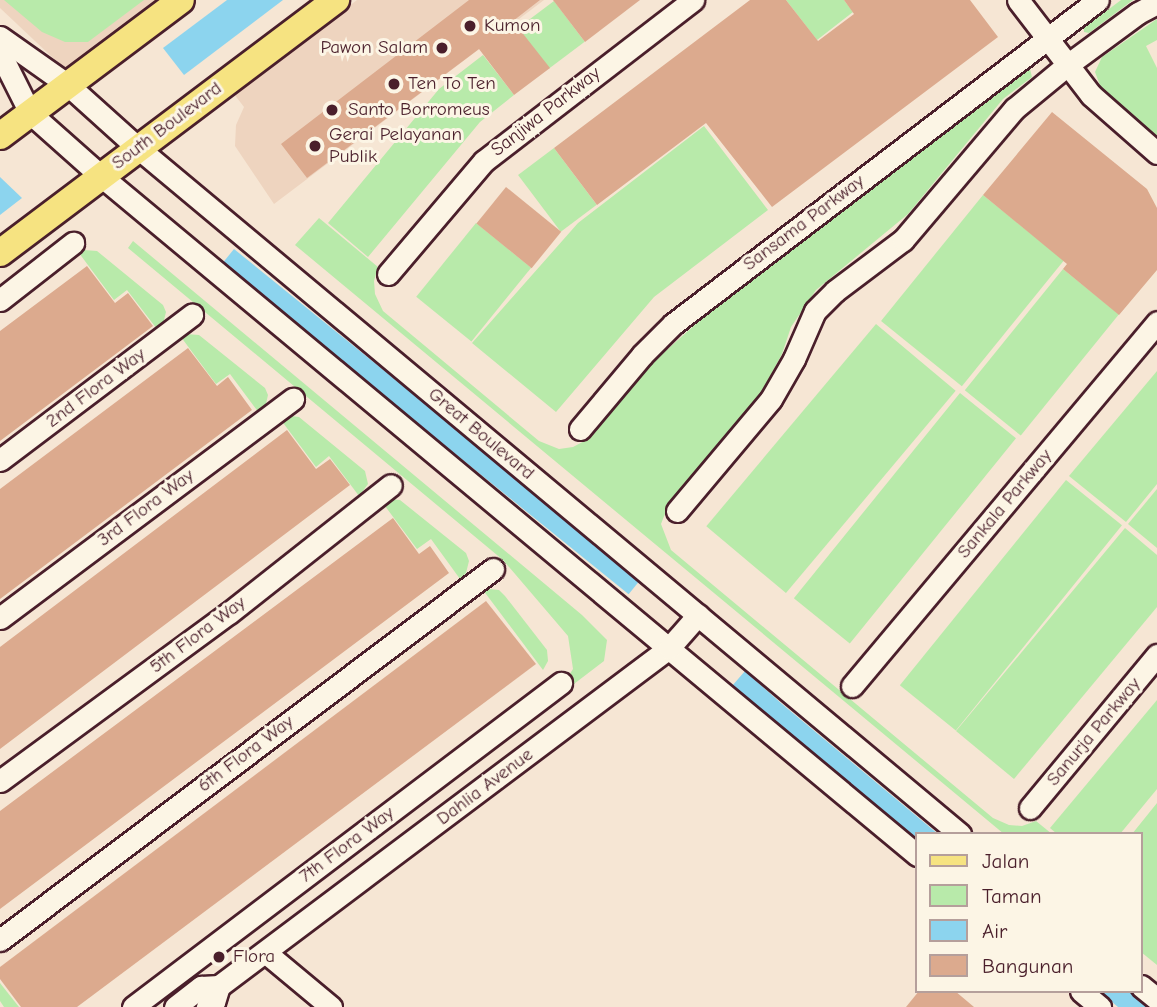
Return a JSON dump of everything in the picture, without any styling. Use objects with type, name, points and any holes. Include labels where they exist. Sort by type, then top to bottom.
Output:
[{"type":"main road","points":[[0,136],[181,0]]},
{"type":"main road","name":"South Boulevard","points":[[0,253],[336,0]]},
{"type":"street","name":"Sanjiwa Parkway","points":[[388,274],[484,161],[693,0]]},
{"type":"street","points":[[1018,0],[1066,66],[1091,95],[1157,153]]},
{"type":"street","name":"Sansama Parkway","points":[[580,429],[642,355],[673,324],[1098,0]]},
{"type":"street","points":[[677,511],[771,399],[794,359],[815,311],[835,291],[903,240],[1014,109],[1066,66],[1138,13],[1157,3]]},
{"type":"street","name":"Great Boulevard","points":[[0,37],[68,85],[138,148],[958,832]]},
{"type":"street","points":[[0,53],[30,113],[101,176],[916,854]]},
{"type":"street","points":[[0,300],[73,243]]},
{"type":"street","name":"2nd Flora Way","points":[[0,460],[192,315]]},
{"type":"street","name":"Sankala Parkway","points":[[852,686],[1157,322]]},
{"type":"street","name":"3rd Flora Way","points":[[0,618],[293,399]]},
{"type":"street","name":"5th Flora Way","points":[[0,781],[229,613],[391,485]]},
{"type":"street","name":"6th Flora Way","points":[[0,940],[493,569]]},
{"type":"street","name":"Dahlia Avenue","points":[[191,1004],[201,987],[219,986],[669,649],[698,615]]},
{"type":"street","name":"Sanurja Parkway","points":[[1030,808],[1157,655]]},
{"type":"street","name":"7th Flora Way","points":[[133,1007],[561,683]]},
{"type":"street","points":[[265,952],[331,1007]]},
{"type":"street","points":[[1143,988],[1157,999]]},
{"type":"street","points":[[1083,993],[1100,1007]]},
{"type":"shaded area","points":[[0,0],[171,0],[70,74],[0,8]]},
{"type":"shaded area","points":[[357,0],[544,0],[274,204],[235,146],[236,125],[244,107],[234,94]]},
{"type":"green space","points":[[4,0],[144,0],[88,42],[65,42],[42,32]]},
{"type":"green space","points":[[786,0],[844,0],[853,12],[817,40]]},
{"type":"green space","points":[[1121,0],[1133,0],[1089,33],[1084,32],[1084,28]]},
{"type":"green space","points":[[554,1],[585,42],[549,69],[518,28]]},
{"type":"green space","points":[[1157,19],[1157,40],[1146,46],[1157,68],[1157,136],[1101,88],[1095,72],[1102,57]]},
{"type":"green space","points":[[483,55],[514,95],[480,122],[368,257],[328,223],[439,89]]},
{"type":"green space","points":[[1030,69],[1032,77],[1003,99],[908,214],[816,290],[791,327],[782,354],[762,391],[670,501],[661,524],[671,550],[993,818],[1009,825],[1022,826],[1036,821],[1050,832],[1002,832],[295,245],[319,218],[378,267],[374,281],[375,294],[383,311],[539,441],[559,449],[573,447],[590,438],[651,364],[716,306]]},
{"type":"green space","points":[[704,126],[768,210],[654,297],[556,412],[472,343],[578,223]]},
{"type":"green space","points":[[554,148],[597,205],[561,232],[518,175]]},
{"type":"green space","points":[[983,195],[1064,260],[962,386],[881,321]]},
{"type":"green space","points":[[476,223],[531,268],[471,342],[416,297]]},
{"type":"green space","points":[[133,241],[582,615],[607,640],[604,661],[553,700],[573,669],[568,636],[503,560],[128,248]]},
{"type":"green space","points":[[84,250],[97,251],[163,305],[166,312],[163,324],[157,329],[127,290],[114,300],[79,253]]},
{"type":"green space","points":[[1063,269],[1119,314],[1021,436],[965,390]]},
{"type":"green space","points":[[876,324],[956,391],[786,593],[706,526]]},
{"type":"green space","points":[[186,334],[199,335],[265,388],[268,395],[265,408],[259,413],[230,374],[216,384],[181,337]]},
{"type":"green space","points":[[1157,371],[1157,484],[1126,522],[1069,476]]},
{"type":"green space","points":[[960,393],[1016,438],[850,643],[794,598]]},
{"type":"green space","points":[[291,416],[299,417],[365,471],[368,484],[359,496],[329,456],[316,467],[281,420]]},
{"type":"green space","points":[[1066,480],[1122,525],[956,730],[900,685]]},
{"type":"green space","points":[[1157,489],[1157,548],[1128,524]]},
{"type":"green space","points":[[387,499],[400,500],[466,553],[469,561],[466,573],[460,579],[431,539],[417,549],[382,502]]},
{"type":"green space","points":[[1125,528],[1157,555],[1157,607],[1014,779],[956,731]]},
{"type":"green space","points":[[483,590],[499,590],[505,596],[547,650],[548,661],[543,670]]},
{"type":"green space","points":[[1157,700],[1157,789],[1122,832],[1055,832],[1050,828]]},
{"type":"green space","points":[[1157,803],[1157,965],[1143,954],[1143,832],[1134,832]]},
{"type":"green space","points":[[0,983],[19,1007],[4,1007],[0,1001]]},
{"type":"water","points":[[227,0],[283,0],[184,75],[163,48]]},
{"type":"water","points":[[0,177],[22,198],[0,215]]},
{"type":"water","points":[[234,249],[641,579],[629,594],[221,265]]},
{"type":"water","points":[[745,671],[936,832],[916,832],[916,841],[732,686]]},
{"type":"water","points":[[1101,993],[1131,993],[1148,1007],[1118,1007]]},
{"type":"building","points":[[469,0],[540,0],[513,21],[550,68],[514,95],[479,49],[307,178],[281,144]]},
{"type":"building","points":[[553,0],[640,0],[585,42]]},
{"type":"building","points":[[750,0],[786,0],[818,41],[854,14],[844,0],[970,0],[998,37],[772,207],[706,123],[597,205],[554,148]]},
{"type":"building","points":[[1052,112],[1147,189],[1157,208],[1157,270],[1119,315],[1063,269],[1067,264],[983,195]]},
{"type":"building","points":[[506,187],[561,232],[532,268],[476,224]]},
{"type":"building","points":[[87,266],[115,303],[128,293],[153,326],[0,441],[0,331]]},
{"type":"building","points":[[188,348],[217,386],[228,377],[252,410],[0,599],[0,489]]},
{"type":"building","points":[[287,430],[316,469],[330,459],[350,485],[0,749],[0,647]]},
{"type":"building","points":[[393,518],[419,554],[430,546],[449,573],[0,909],[0,811]]},
{"type":"building","points":[[486,601],[536,664],[77,1007],[21,1007],[0,979],[0,967]]},
{"type":"building","points":[[917,993],[957,993],[974,1007],[906,1007]]},
{"type":"place","name":"Kumon","points":[[470,26]]},
{"type":"place","name":"Pawon Salam","points":[[442,48]]},
{"type":"place","name":"Ten To Ten","points":[[394,84]]},
{"type":"place","name":"Santo Borromeus","points":[[332,110]]},
{"type":"place","name":"Gerai Pelayanan Publik","points":[[315,146]]},
{"type":"place","name":"Flora","points":[[219,957]]}]
